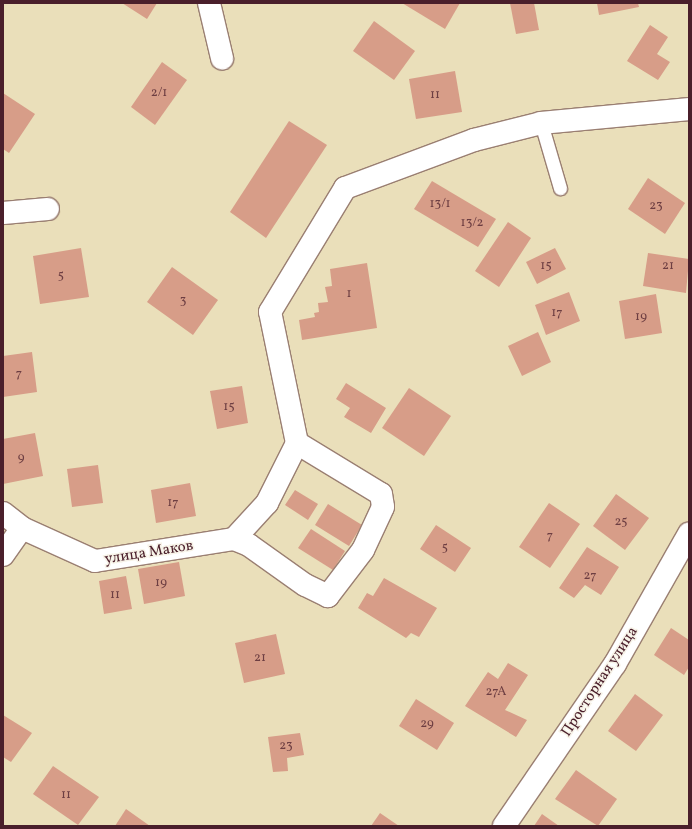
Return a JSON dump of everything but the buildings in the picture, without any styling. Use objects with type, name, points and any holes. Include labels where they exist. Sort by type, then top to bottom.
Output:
[{"type":"street","points":[[209,3],[222,58]]},
{"type":"street","points":[[297,443],[381,494],[383,507],[363,550],[328,596],[234,539],[267,503],[297,443],[270,312],[345,188],[474,140],[541,123],[689,109]]},
{"type":"street","points":[[3,213],[48,209]]},
{"type":"street","name":"улица Маков","points":[[3,513],[22,528],[95,561],[234,539]]},
{"type":"street","points":[[3,555],[22,528]]},
{"type":"street","name":"Просторная улица","points":[[504,826],[615,664],[689,534]]},
{"type":"lane","points":[[541,123],[560,188]]}]
